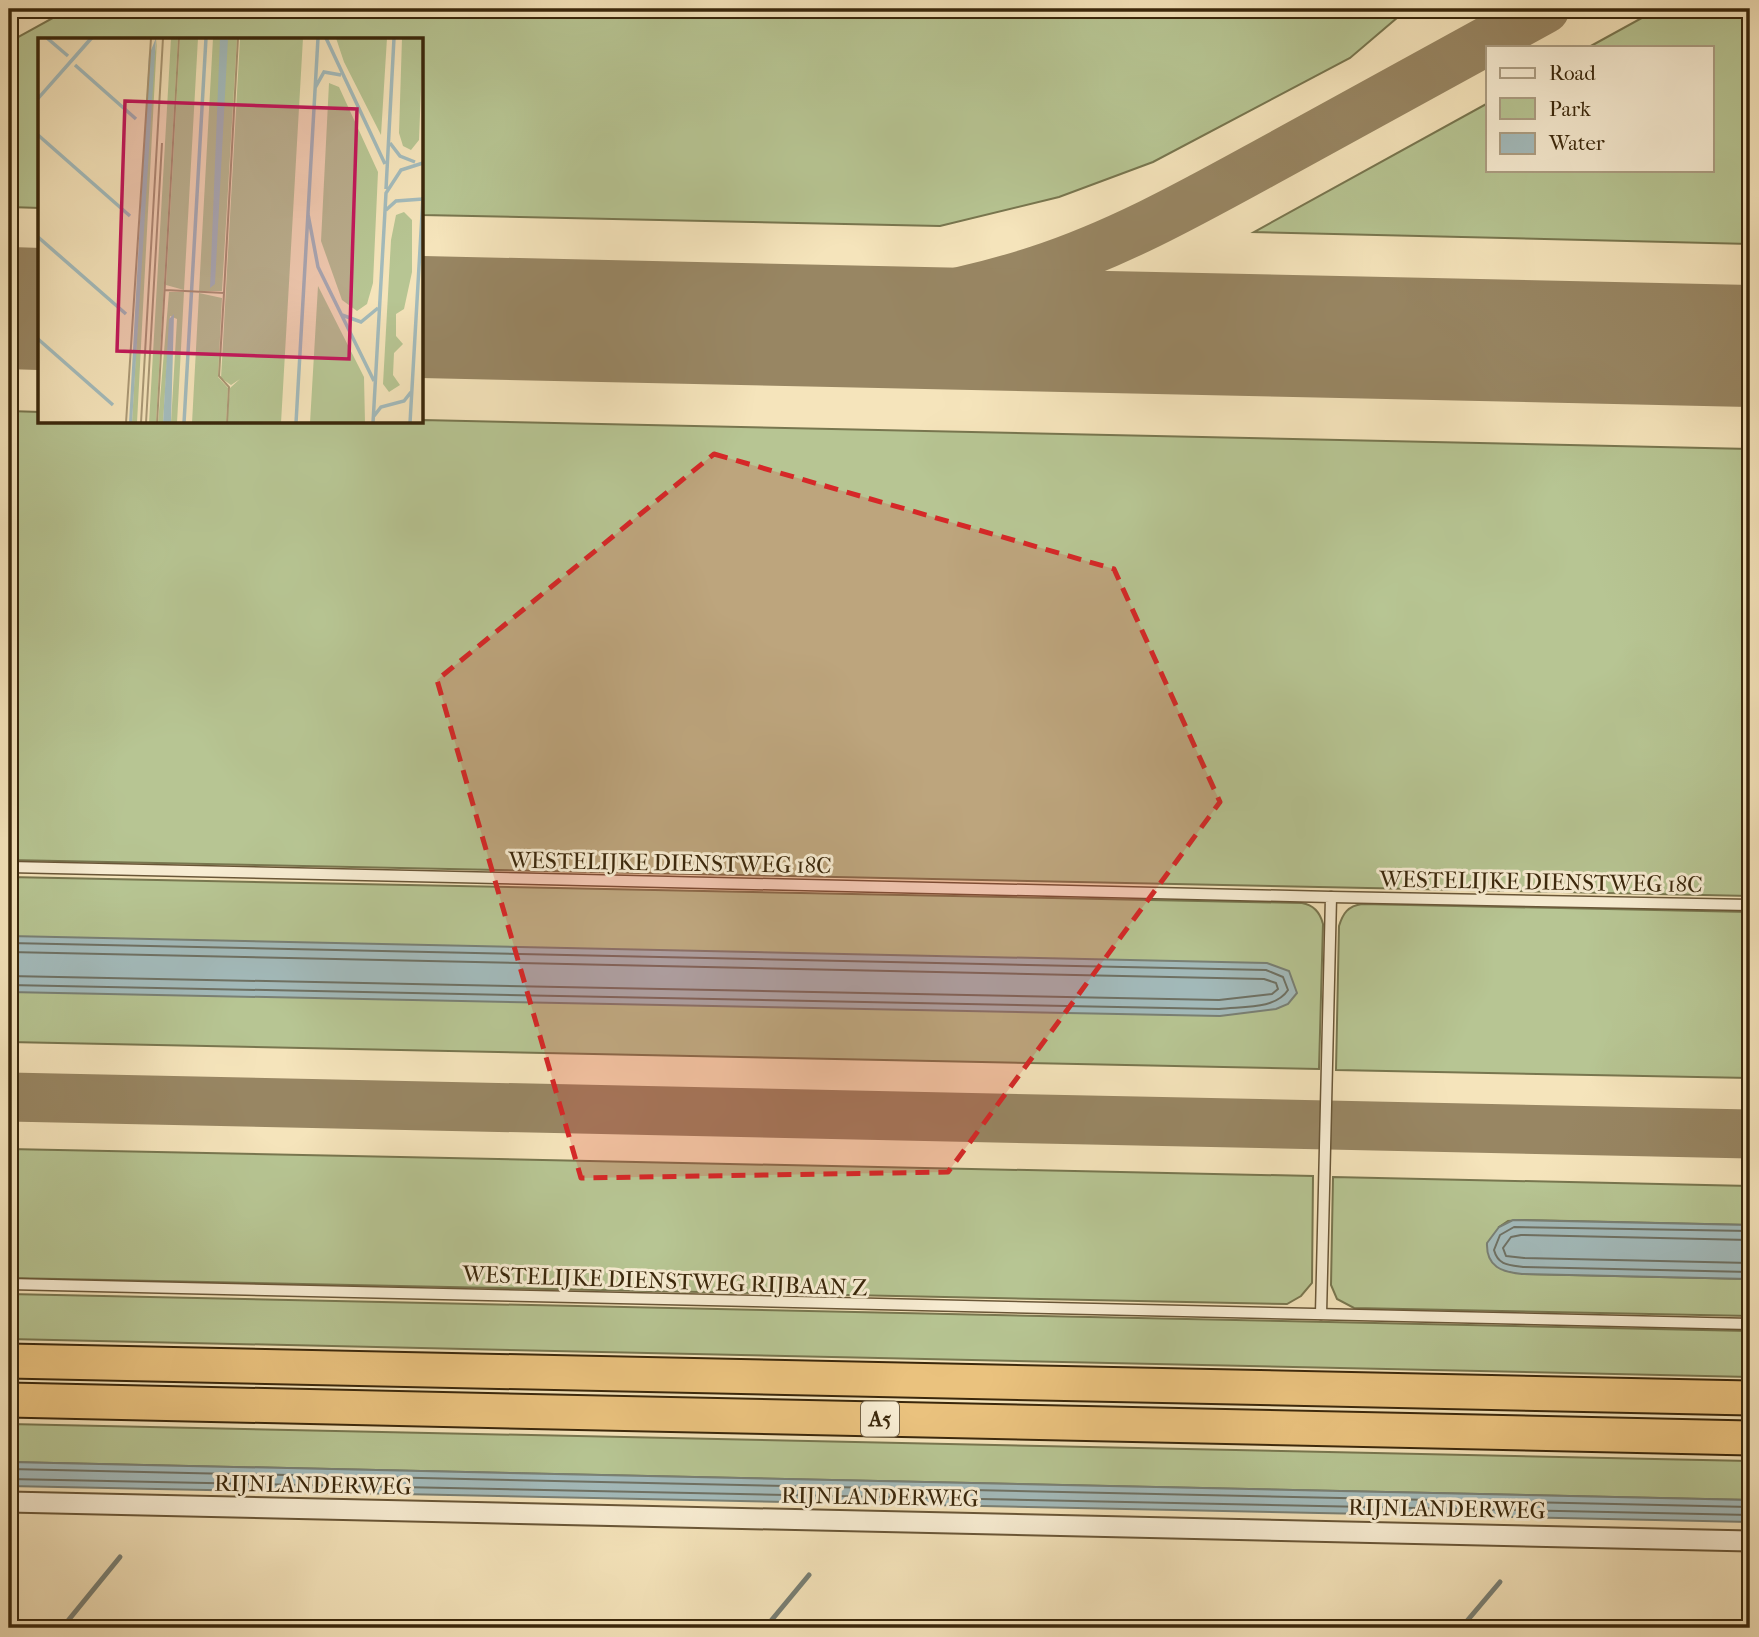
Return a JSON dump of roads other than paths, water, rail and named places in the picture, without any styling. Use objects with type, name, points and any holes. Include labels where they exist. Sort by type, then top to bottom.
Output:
[{"type":"highway","name":"A5","points":[[9,1361],[1750,1398]]},
{"type":"highway","name":"A5","points":[[9,1400],[1750,1438]]},
{"type":"street","name":"RIJNLANDERWEG","points":[[9,1502],[1750,1541]]},
{"type":"lane","name":"WESTELIJKE DIENSTWEG 18C","points":[[9,867],[1750,905]]},
{"type":"lane","points":[[1321,1314],[1331,897]]},
{"type":"lane","name":"WESTELIJKE DIENSTWEG RIJBAAN Z","points":[[9,1284],[1750,1324]]},
{"type":"water","points":[[9,936],[1267,963],[1289,971],[1297,993],[1288,1004],[1276,1009],[1220,1016],[9,992]]},
{"type":"water","points":[[1513,1220],[1750,1225],[1750,1279],[1508,1272],[1492,1263],[1487,1243],[1499,1227]]},
{"type":"water","points":[[9,1462],[1750,1500],[1750,1522],[9,1486]]},
{"type":"waterway","points":[[62,1628],[120,1557]]},
{"type":"waterway","points":[[765,1628],[809,1575]]},
{"type":"waterway","points":[[1461,1628],[1500,1582]]}]
